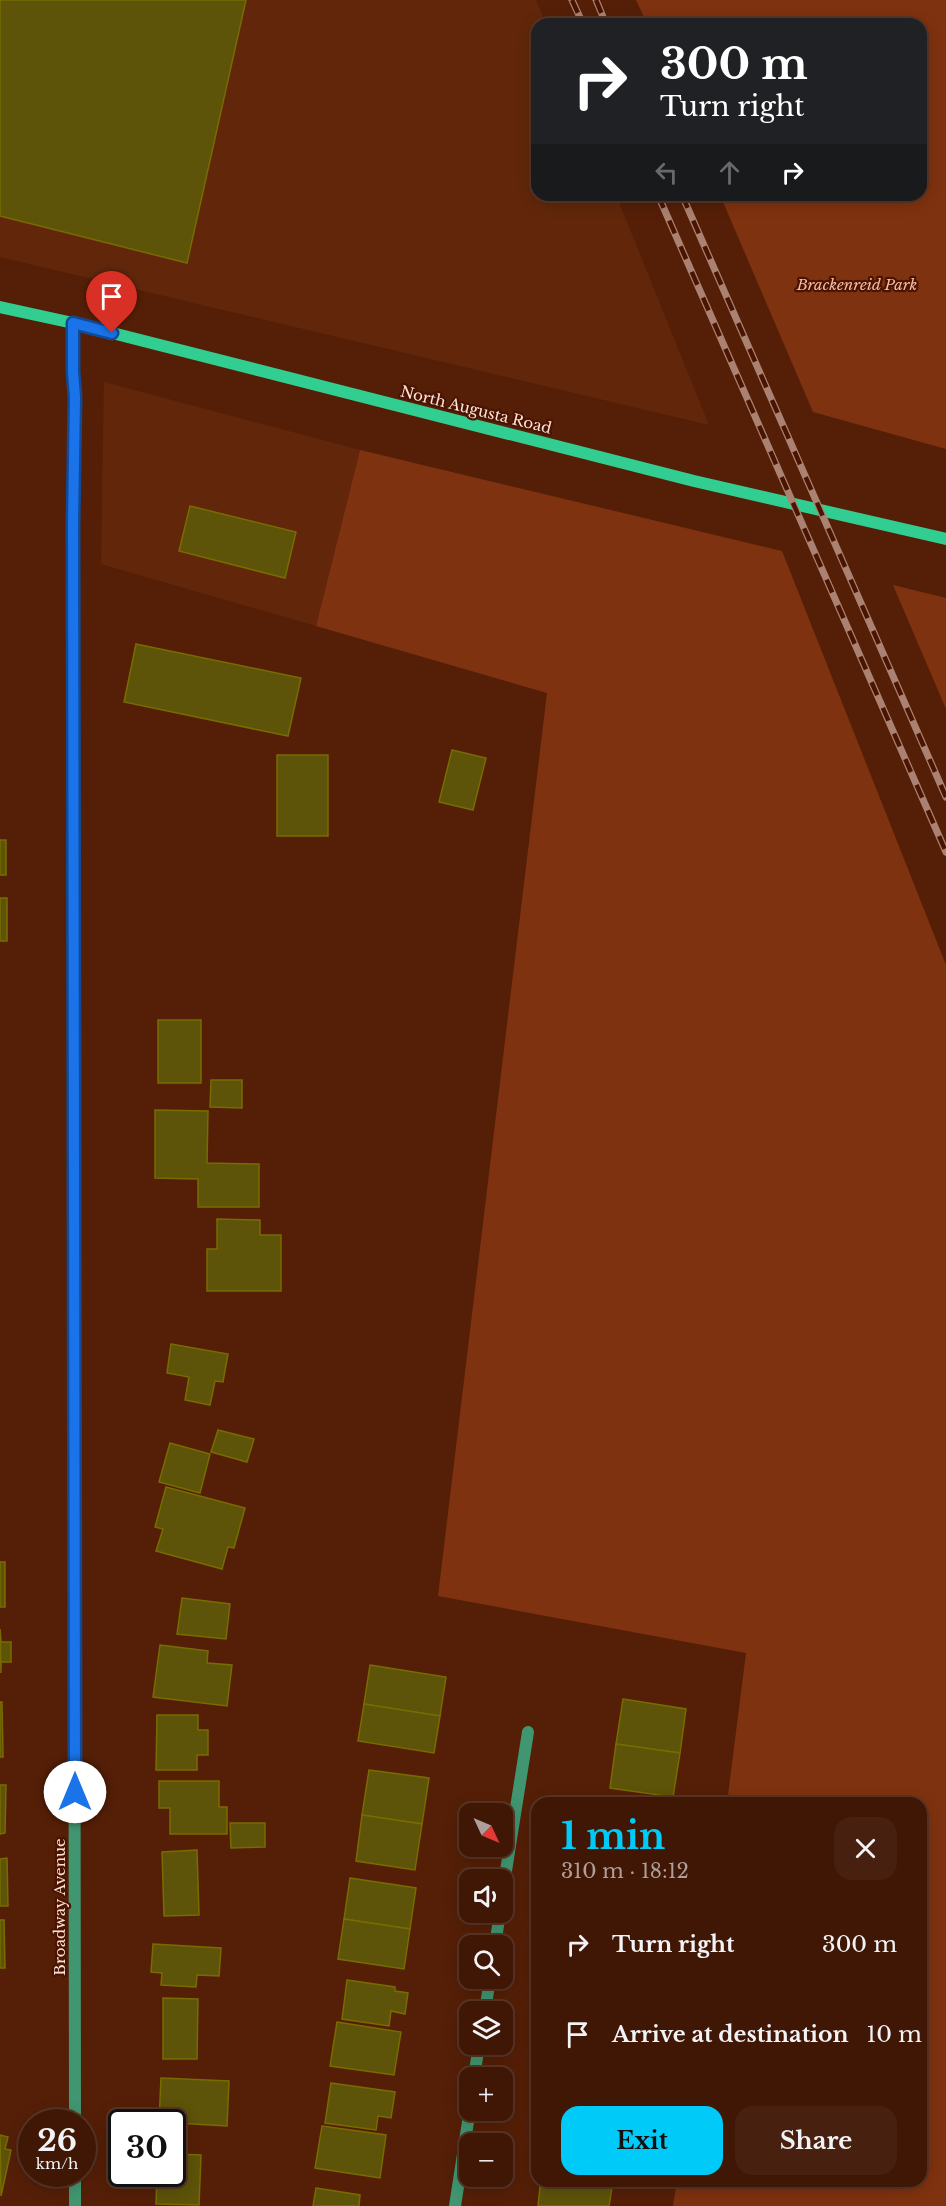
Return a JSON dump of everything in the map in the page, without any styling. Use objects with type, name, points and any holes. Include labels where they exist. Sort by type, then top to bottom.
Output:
[{"type":"main road","name":"North Augusta Road","points":[[0,307],[73,323],[694,481],[942,538]]},
{"type":"street","name":"Broadway Avenue","points":[[73,323],[75,397],[73,523],[75,2109]]},
{"type":"street","points":[[506,1869],[528,1732]]},
{"type":"street","points":[[454,2206],[468,2121]]},
{"type":"street","points":[[75,2187],[75,2206]]},
{"type":"shaded area","points":[[0,0],[536,0],[544,18],[531,18],[531,201],[618,201],[709,425],[0,257]]},
{"type":"shaded area","points":[[104,382],[360,450],[316,626],[101,564]]},
{"type":"green space","name":"Brackenreid Park","points":[[636,0],[946,0],[946,449],[813,412],[723,201],[927,201],[927,18],[644,18]]},
{"type":"green space","points":[[360,450],[782,551],[946,965],[946,2206],[673,2206],[676,2187],[927,2187],[927,1797],[728,1797],[746,1653],[438,1596],[547,693],[316,626]]},
{"type":"green space","points":[[893,585],[946,598],[946,709]]},
{"type":"building","points":[[0,0],[246,0],[187,263],[0,216]]},
{"type":"building","points":[[190,506],[296,532],[285,578],[179,551]]},
{"type":"building","points":[[136,644],[301,678],[288,736],[124,702]]},
{"type":"building","points":[[452,750],[486,758],[473,810],[439,802]]},
{"type":"building","points":[[277,755],[328,755],[328,836],[277,836]]},
{"type":"building","points":[[0,840],[6,840],[6,875],[0,875]]},
{"type":"building","points":[[0,898],[7,898],[7,941],[0,941]]},
{"type":"building","points":[[158,1020],[201,1020],[201,1083],[158,1083]]},
{"type":"building","points":[[211,1080],[242,1080],[242,1108],[210,1107]]},
{"type":"building","points":[[155,1110],[208,1111],[207,1163],[259,1164],[259,1207],[198,1207],[198,1179],[155,1178]]},
{"type":"building","points":[[217,1219],[260,1220],[260,1235],[281,1235],[281,1291],[207,1291],[207,1249],[217,1249]]},
{"type":"building","points":[[171,1344],[228,1354],[223,1382],[215,1381],[210,1405],[185,1400],[189,1377],[167,1373]]},
{"type":"building","points":[[218,1430],[254,1439],[247,1462],[211,1452]]},
{"type":"building","points":[[170,1443],[210,1454],[200,1493],[159,1482]]},
{"type":"building","points":[[166,1487],[245,1508],[234,1548],[228,1547],[222,1569],[156,1551],[163,1529],[155,1527]]},
{"type":"building","points":[[0,1562],[5,1562],[5,1607],[0,1607]]},
{"type":"building","points":[[182,1598],[230,1604],[226,1639],[177,1634]]},
{"type":"building","points":[[0,1629],[1,1642],[11,1642],[11,1662],[1,1662],[1,1673]]},
{"type":"building","points":[[160,1645],[208,1651],[207,1663],[232,1665],[227,1706],[153,1697]]},
{"type":"building","points":[[370,1665],[446,1677],[440,1716],[364,1704]]},
{"type":"building","points":[[623,1699],[686,1709],[680,1753],[616,1744]]},
{"type":"building","points":[[0,1702],[2,1702],[3,1757],[0,1757]]},
{"type":"building","points":[[364,1704],[440,1716],[434,1753],[358,1741]]},
{"type":"building","points":[[157,1715],[198,1715],[198,1730],[208,1730],[208,1755],[197,1755],[197,1770],[156,1770]]},
{"type":"building","points":[[616,1744],[680,1753],[673,1797],[610,1788]]},
{"type":"building","points":[[369,1770],[429,1778],[422,1824],[362,1815]]},
{"type":"building","points":[[159,1781],[219,1781],[219,1807],[227,1807],[227,1834],[170,1834],[170,1808],[159,1808]]},
{"type":"building","points":[[0,1785],[6,1785],[5,1833],[0,1834]]},
{"type":"building","points":[[362,1815],[422,1824],[415,1870],[356,1861]]},
{"type":"building","points":[[230,1823],[265,1823],[265,1847],[231,1848]]},
{"type":"building","points":[[197,1850],[199,1915],[164,1916],[162,1852]]},
{"type":"building","points":[[7,1858],[8,1906],[0,1906],[0,1859]]},
{"type":"building","points":[[350,1878],[416,1888],[410,1929],[344,1919]]},
{"type":"building","points":[[344,1919],[410,1929],[404,1969],[338,1959]]},
{"type":"building","points":[[0,1920],[4,1920],[5,1968],[0,1968]]},
{"type":"building","points":[[153,1944],[221,1948],[219,1976],[197,1975],[196,1987],[161,1985],[162,1973],[151,1972]]},
{"type":"building","points":[[347,1980],[395,1987],[395,1991],[408,1993],[405,2014],[391,2011],[389,2026],[342,2019]]},
{"type":"building","points":[[163,1998],[198,1999],[197,2059],[163,2059]]},
{"type":"building","points":[[337,2022],[401,2032],[394,2075],[330,2066]]},
{"type":"building","points":[[161,2078],[229,2081],[227,2126],[186,2124],[186,2109],[160,2109]]},
{"type":"building","points":[[331,2083],[395,2092],[391,2118],[378,2116],[376,2130],[325,2123]]},
{"type":"building","points":[[322,2126],[386,2135],[380,2178],[315,2168]]},
{"type":"building","points":[[0,2135],[8,2137],[5,2149],[11,2150],[1,2196]]},
{"type":"building","points":[[186,2154],[201,2155],[199,2205],[156,2204],[157,2187],[186,2187]]},
{"type":"building","points":[[540,2187],[612,2187],[609,2206],[538,2206]]},
{"type":"building","points":[[316,2188],[360,2195],[359,2206],[313,2206]]},
{"type":"railway","points":[[572,0],[580,18]]},
{"type":"railway","points":[[596,0],[604,18]]},
{"type":"railway","points":[[661,201],[946,852]]},
{"type":"railway","points":[[685,201],[946,797]]},
{"type":"route","points":[[75,1792],[73,523],[75,397],[73,323],[112,333]]}]
